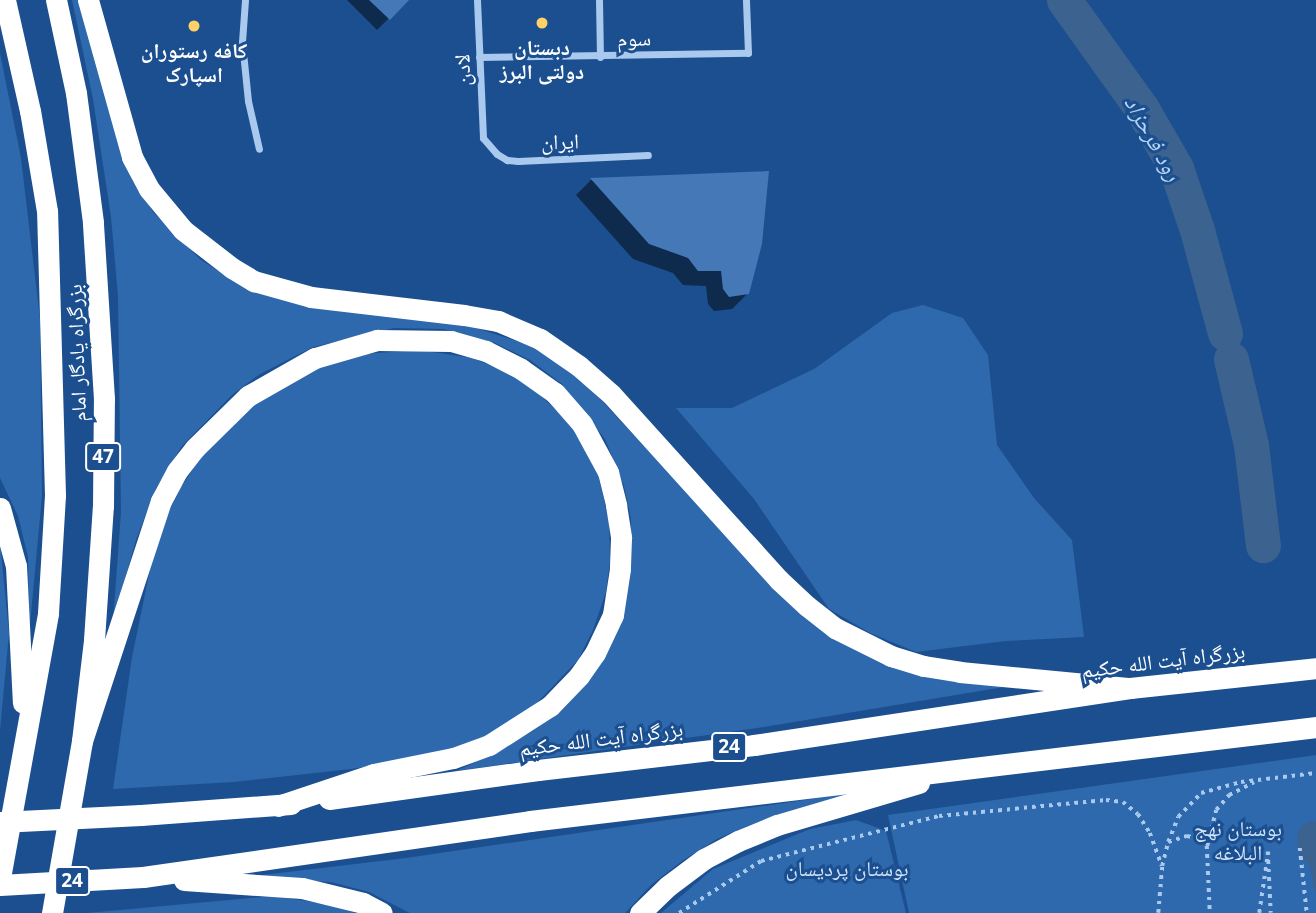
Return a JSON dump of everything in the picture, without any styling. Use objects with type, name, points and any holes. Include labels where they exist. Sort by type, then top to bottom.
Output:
[{"type":"highway","name":"بزرگراه یادگار امام","points":[[0,878],[51,580],[55,495],[54,382],[47,211],[5,0]]},
{"type":"highway","name":"بزرگراه یادگار امام","points":[[53,911],[82,741],[103,506],[101,324],[83,137],[56,0]]},
{"type":"highway","points":[[88,0],[128,144],[149,189],[183,230],[232,268],[254,281],[311,297],[498,321],[540,339],[579,366],[611,394],[807,607],[835,628],[891,656],[925,666],[960,671],[1130,688]]},
{"type":"highway","points":[[82,741],[161,501],[177,471],[195,448],[248,396],[315,358],[377,340],[451,341],[486,351],[522,369],[555,393],[582,424],[603,461],[616,505],[621,538],[620,569],[613,615],[595,653],[579,676],[550,706],[489,745],[453,758],[374,774],[278,806]]},
{"type":"highway","points":[[0,508],[16,566],[25,739]]},
{"type":"highway","name":"بزرگراه آیت الله حکیم","points":[[0,822],[278,806],[538,769],[754,745],[1130,688],[1316,668]]},
{"type":"highway","name":"24","points":[[0,885],[143,877],[530,821],[978,765],[1316,727]]},
{"type":"highway","points":[[640,913],[695,866],[738,841],[777,825],[978,765]]},
{"type":"highway","points":[[143,877],[302,888],[363,903],[382,913]]},
{"type":"street","points":[[245,0],[242,42],[248,101],[259,149]]},
{"type":"street","name":"لادن","points":[[477,0],[483,138]]},
{"type":"street","points":[[599,0],[600,57]]},
{"type":"street","name":"سوم","points":[[480,57],[748,53],[747,0]]},
{"type":"street","name":"ایران","points":[[483,138],[497,154],[507,160],[648,155]]},
{"type":"path","points":[[1158,913],[1161,866],[1168,842],[1178,817],[1201,793],[1263,779],[1316,773]]},
{"type":"path","points":[[1210,913],[1206,862],[1216,810],[1229,794],[1263,779]]},
{"type":"path","points":[[679,913],[761,861],[939,816],[1106,800],[1123,802],[1138,814],[1150,833],[1161,866]]},
{"type":"path","points":[[1168,842],[1187,836],[1201,839],[1207,846]]},
{"type":"path","points":[[1300,848],[1307,913]]},
{"type":"path","points":[[1259,913],[1268,852],[1271,913]]},
{"type":"green space","points":[[72,0],[81,0],[139,187],[153,212],[201,260],[225,275],[467,325],[538,348],[589,387],[788,601],[957,680],[1004,687],[764,727],[456,771],[499,751],[534,730],[555,715],[583,687],[606,652],[624,606],[630,579],[631,519],[624,486],[605,439],[562,384],[530,360],[495,343],[443,329],[394,328],[313,347],[260,374],[233,394],[182,446],[156,488],[136,540],[113,622],[121,512],[118,296],[111,217],[93,99]]},
{"type":"green space","points":[[0,53],[21,158],[40,319],[42,496],[29,635],[28,557],[18,516],[0,478]]},
{"type":"green space","points":[[923,305],[963,318],[988,355],[997,445],[1034,498],[1072,540],[1084,637],[1006,641],[916,652],[870,633],[829,609],[754,499],[676,408],[732,408],[814,369],[892,313]]},
{"type":"green space","points":[[419,350],[473,358],[524,380],[572,425],[598,475],[609,520],[610,561],[606,592],[593,630],[578,660],[535,705],[486,736],[462,746],[402,761],[351,769],[234,782],[113,789],[132,657],[157,536],[180,489],[204,452],[255,403],[322,366],[363,354]]},
{"type":"green space","points":[[0,542],[9,633],[0,731]]},
{"type":"green space","name":"بوستان نهج البلاغه","points":[[1316,755],[1316,913],[909,913],[888,815]]},
{"type":"green space","points":[[859,792],[747,826],[717,839],[651,885],[625,913],[410,913],[369,892],[331,882],[237,878],[406,858]]},
{"type":"green space","name":"بوستان پردیسان","points":[[856,820],[886,831],[906,913],[661,913],[713,869],[810,829]]},
{"type":"green space","points":[[273,896],[333,905],[355,913],[87,913]]},
{"type":"shaded area","points":[[1316,842],[1316,895],[1305,845]]},
{"type":"building","points":[[369,0],[409,0],[390,20]]},
{"type":"building","points":[[769,171],[762,244],[749,294],[729,297],[723,289],[721,271],[698,271],[688,258],[649,244],[590,178]]},
{"type":"waterway","name":"رود فرحزاد","points":[[1064,0],[1142,109],[1176,168],[1197,230],[1225,333]]},
{"type":"waterway","name":"رود فرحزاد","points":[[1231,359],[1251,445],[1263,545]]},
{"type":"waterway","name":"رود فرحزاد","points":[[1314,838],[1316,848]]},
{"type":"place","name":"دبستان دولتی البرز","points":[[542,23]]},
{"type":"place","name":"کافه رستوران اسپارک","points":[[194,26]]}]
